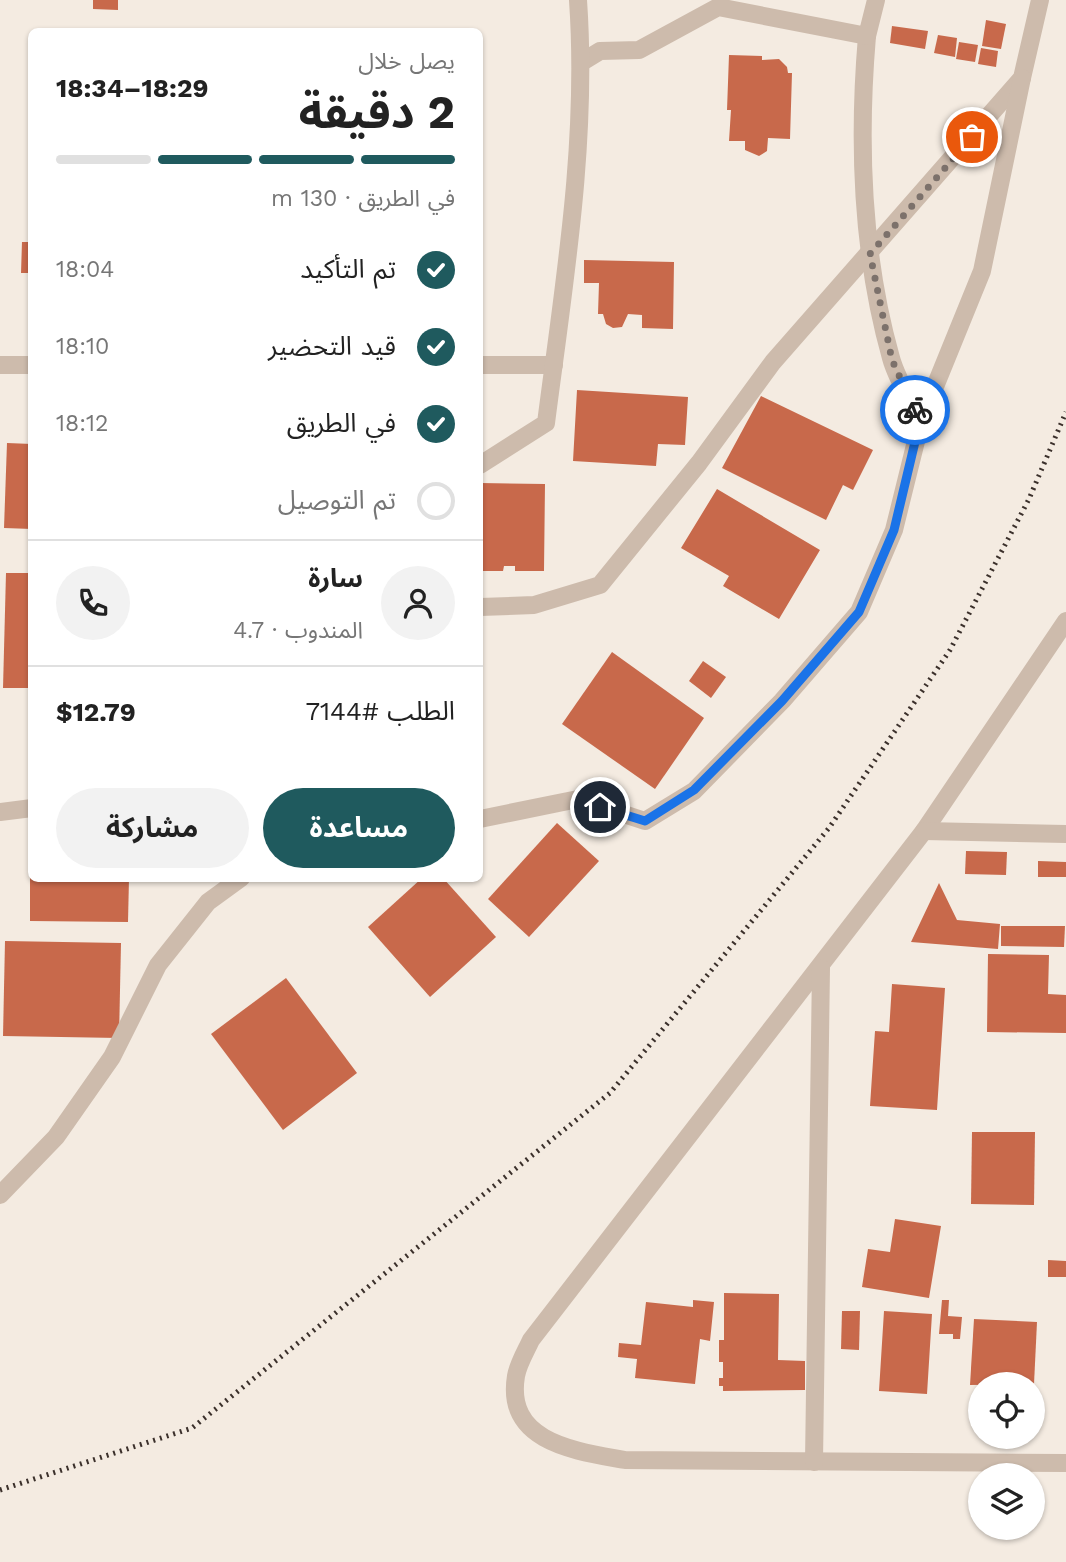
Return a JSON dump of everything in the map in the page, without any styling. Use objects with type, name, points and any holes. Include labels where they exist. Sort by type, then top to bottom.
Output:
[{"type":"street","points":[[483,463],[546,424],[568,276],[583,62],[578,0]]},
{"type":"street","points":[[876,0],[867,36],[864,79],[863,171],[870,254],[892,360],[920,421]]},
{"type":"street","points":[[483,818],[578,799],[645,821],[694,790],[782,701],[859,612],[894,530],[920,421],[982,271],[1040,0]]},
{"type":"street","points":[[583,62],[600,51],[639,50],[718,7],[867,36]]},
{"type":"street","points":[[483,607],[534,605],[600,585],[699,463],[773,362],[1022,78]]},
{"type":"street","points":[[0,365],[28,365]]},
{"type":"street","points":[[483,365],[554,365]]},
{"type":"street","points":[[1066,621],[924,831],[821,968],[531,1340],[516,1375],[517,1408],[534,1432],[567,1450],[625,1460],[1066,1463]]},
{"type":"street","points":[[0,812],[28,808]]},
{"type":"street","points":[[924,831],[1066,834]]},
{"type":"street","points":[[0,1195],[56,1137],[112,1057],[158,965],[208,902],[236,882]]},
{"type":"street","points":[[814,1462],[821,968]]},
{"type":"building","points":[[93,0],[118,0],[118,10],[93,9]]},
{"type":"building","points":[[986,20],[1006,24],[1001,49],[982,46]]},
{"type":"building","points":[[892,26],[928,31],[925,49],[890,43]]},
{"type":"building","points":[[938,35],[957,38],[955,57],[934,53]]},
{"type":"building","points":[[959,42],[978,45],[975,62],[956,59]]},
{"type":"building","points":[[981,48],[998,51],[996,67],[978,64]]},
{"type":"building","points":[[729,55],[762,56],[762,60],[779,59],[787,67],[788,73],[792,73],[790,139],[768,138],[767,151],[759,156],[745,150],[745,141],[729,141]]},
{"type":"building","points":[[22,242],[28,242],[28,273],[21,273]]},
{"type":"building","points":[[584,260],[674,262],[673,329],[642,328],[642,315],[628,314],[622,327],[613,328],[606,324],[603,314],[598,314],[599,283],[584,283]]},
{"type":"building","points":[[577,390],[688,397],[685,445],[658,444],[656,466],[573,461]]},
{"type":"building","points":[[761,396],[873,450],[853,490],[843,485],[826,520],[722,468]]},
{"type":"building","points":[[7,443],[28,444],[28,529],[4,528]]},
{"type":"building","points":[[483,483],[545,484],[544,571],[515,571],[515,566],[504,566],[503,571],[483,571]]},
{"type":"building","points":[[717,489],[820,550],[779,619],[723,586],[729,576],[681,548]]},
{"type":"building","points":[[6,573],[28,573],[28,688],[3,688]]},
{"type":"building","points":[[612,652],[704,718],[655,789],[562,724]]},
{"type":"building","points":[[703,661],[726,677],[711,698],[689,681]]},
{"type":"building","points":[[557,823],[599,861],[529,937],[488,899]]},
{"type":"building","points":[[966,851],[1007,852],[1006,875],[965,874]]},
{"type":"building","points":[[1038,861],[1066,862],[1066,877],[1038,877]]},
{"type":"building","points":[[30,882],[129,882],[128,922],[30,921]]},
{"type":"building","points":[[418,882],[447,882],[496,937],[430,997],[368,927]]},
{"type":"building","points":[[939,883],[957,920],[1000,924],[998,949],[911,942]]},
{"type":"building","points":[[1001,926],[1065,926],[1064,947],[1001,946]]},
{"type":"building","points":[[5,941],[121,943],[119,1038],[3,1036]]},
{"type":"building","points":[[988,954],[1049,955],[1048,994],[1066,995],[1066,1033],[987,1032]]},
{"type":"building","points":[[286,978],[357,1073],[283,1130],[211,1034]]},
{"type":"building","points":[[892,984],[945,988],[937,1110],[870,1106],[875,1031],[889,1032]]},
{"type":"building","points":[[972,1132],[1035,1132],[1034,1205],[971,1204]]},
{"type":"building","points":[[895,1219],[941,1226],[929,1298],[862,1287],[868,1249],[890,1252]]},
{"type":"building","points":[[1048,1260],[1066,1261],[1066,1277],[1048,1277]]},
{"type":"building","points":[[724,1293],[779,1294],[778,1360],[805,1361],[805,1390],[723,1391],[723,1386],[719,1386],[719,1378],[723,1378],[723,1362],[719,1362],[719,1340],[724,1340]]},
{"type":"building","points":[[693,1300],[714,1302],[710,1341],[700,1339],[695,1384],[635,1378],[637,1359],[618,1357],[619,1343],[641,1345],[646,1302],[693,1307]]},
{"type":"building","points":[[942,1300],[949,1300],[948,1316],[962,1317],[960,1339],[953,1339],[953,1334],[939,1334]]},
{"type":"building","points":[[842,1311],[860,1311],[859,1350],[841,1349]]},
{"type":"building","points":[[884,1311],[932,1314],[927,1394],[879,1391]]},
{"type":"building","points":[[974,1319],[1037,1322],[1035,1372],[971,1372]]},
{"type":"railway","points":[[0,1490],[192,1428],[610,1093],[829,828],[950,650],[1029,499],[1066,412]]},
{"type":"way so far","points":[[915,410],[892,360],[870,254],[972,137]]},
{"type":"route","points":[[600,807],[645,821],[694,790],[782,701],[859,612],[894,530],[920,421],[915,410]]}]
